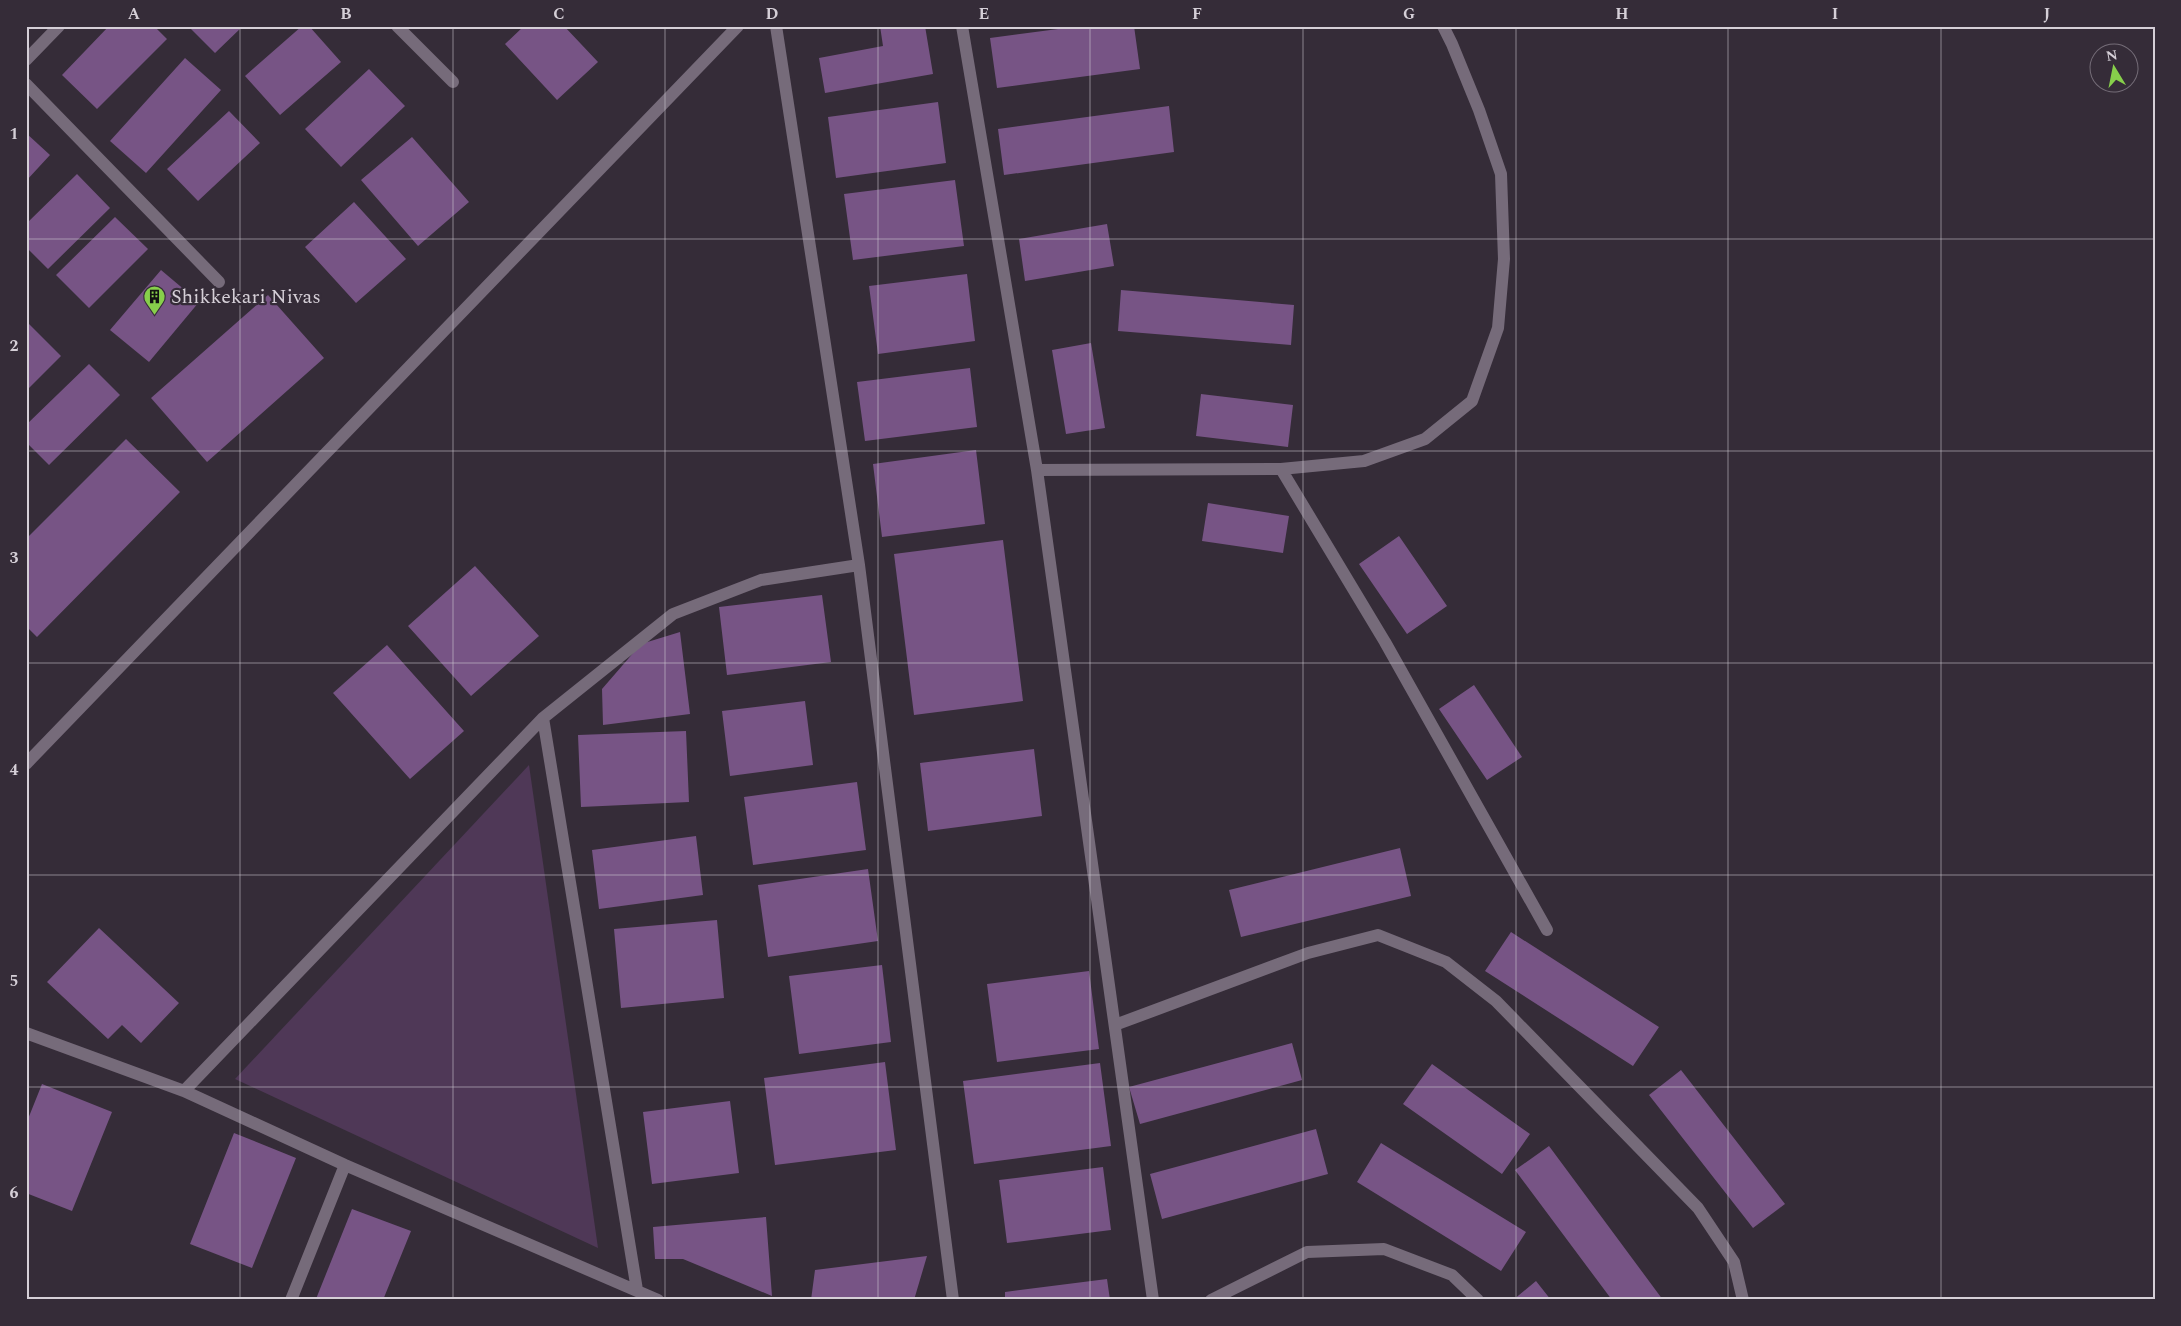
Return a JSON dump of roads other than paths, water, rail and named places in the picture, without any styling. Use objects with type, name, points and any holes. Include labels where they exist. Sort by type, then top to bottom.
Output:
[{"type":"street","points":[[26,60],[59,26]]},
{"type":"street","points":[[397,26],[453,82]]},
{"type":"street","points":[[26,764],[738,26]]},
{"type":"street","points":[[776,26],[860,566],[953,1300]]},
{"type":"street","points":[[962,26],[1036,470],[1153,1300]]},
{"type":"street","points":[[1036,470],[1281,469],[1364,460],[1425,439],[1472,401],[1498,328],[1504,259],[1501,174],[1479,110],[1443,26]]},
{"type":"street","points":[[26,84],[219,282]]},
{"type":"street","points":[[1281,469],[1385,642],[1547,930]]},
{"type":"street","points":[[184,1091],[542,718],[673,614],[761,580],[860,566]]},
{"type":"street","points":[[542,718],[637,1290]]},
{"type":"street","points":[[1115,1025],[1308,953],[1378,935],[1446,962],[1496,1001],[1698,1208],[1734,1262],[1743,1300]]},
{"type":"street","points":[[26,1033],[184,1091],[345,1165],[658,1300]]},
{"type":"street","points":[[291,1300],[345,1165]]},
{"type":"street","points":[[1211,1300],[1307,1252],[1384,1249],[1452,1275],[1478,1300]]},
{"type":"place","name":"Shikkekari Nivas","points":[[155,316]]}]
